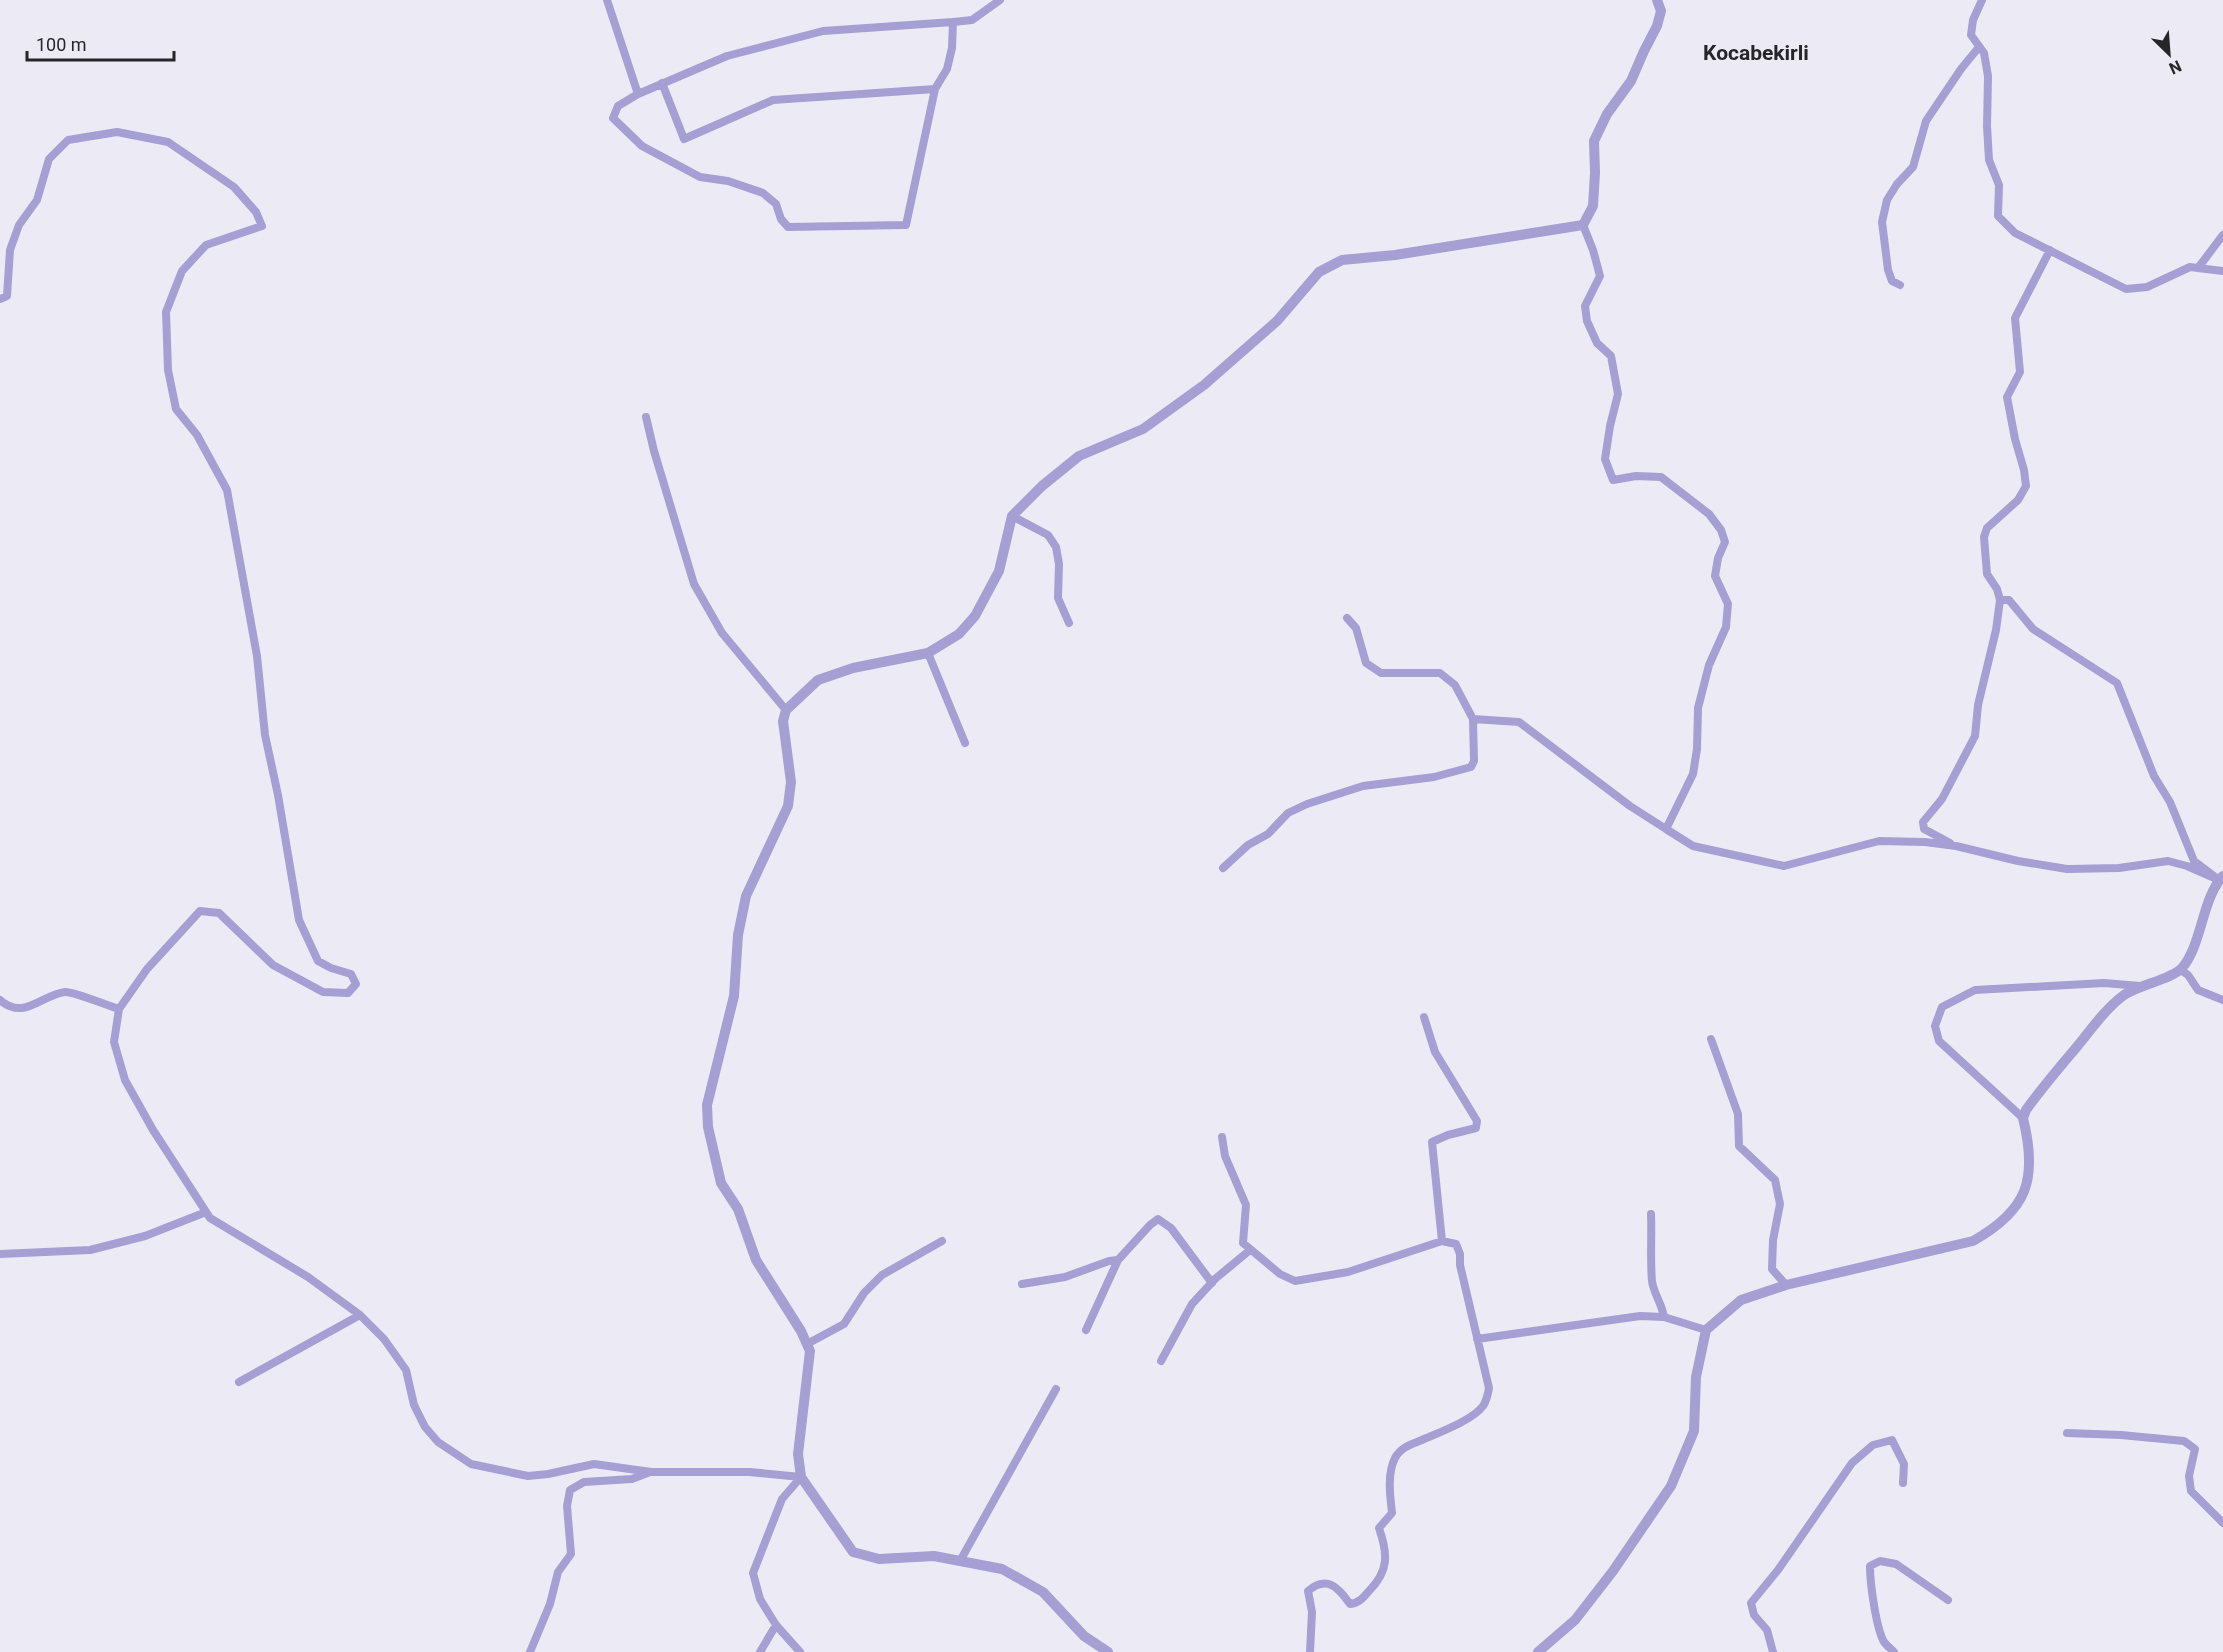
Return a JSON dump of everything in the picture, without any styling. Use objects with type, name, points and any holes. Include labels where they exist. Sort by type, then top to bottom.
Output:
[{"type":"street","points":[[606,0],[638,94]]},
{"type":"street","points":[[953,22],[950,58],[947,69],[935,89],[906,225],[788,227],[781,219],[776,204],[763,193],[728,181],[700,177],[642,146],[613,118],[618,106],[638,94],[727,56],[823,31],[972,20],[1000,0]]},
{"type":"street","points":[[1657,0],[1661,11],[1658,26],[1630,81],[1607,114],[1594,141],[1593,206],[1583,225],[1600,276],[1585,306],[1587,321],[1597,343],[1611,356],[1618,394],[1605,459],[1613,480],[1636,476],[1660,477],[1709,514],[1721,530],[1725,542],[1718,558],[1715,576],[1728,604],[1726,627],[1709,664],[1698,708],[1697,749],[1693,774],[1666,829]]},
{"type":"street","points":[[1982,0],[1973,20],[1971,35],[1984,53],[1988,76],[1989,160],[1999,185],[1998,216],[2015,233],[2126,289],[2147,286],[2190,267],[2223,271]]},
{"type":"street","points":[[1900,285],[1892,281],[1888,270],[1882,222],[1887,200],[1913,166],[1926,121],[1961,69],[1979,47]]},
{"type":"street","points":[[662,83],[684,139],[772,100],[935,89]]},
{"type":"street","points":[[0,299],[7,296],[10,250],[19,225],[37,200],[49,159],[68,140],[117,132],[168,142],[234,187],[256,212],[262,226],[206,245],[182,271],[166,312],[168,370],[176,409],[197,435],[227,490],[257,656],[265,735],[278,795],[299,920],[318,961],[351,974],[356,984],[348,993],[323,992],[273,965],[219,913],[200,911],[147,969],[119,1009],[114,1042],[124,1080],[153,1130],[210,1218],[308,1277],[360,1315],[384,1339],[406,1370],[414,1405],[425,1427],[438,1442],[471,1464],[528,1476],[594,1464],[651,1472],[750,1472],[801,1477]]},
{"type":"street","points":[[1102,1651],[1084,1636],[1043,1592],[1002,1569],[934,1556],[879,1559],[853,1552],[801,1477],[798,1454],[810,1351],[801,1330],[756,1260],[738,1209],[721,1183],[708,1127],[707,1105],[735,996],[738,935],[746,896],[788,806],[791,782],[783,721],[786,710],[818,680],[853,668],[928,653],[959,634],[975,616],[999,571],[1012,516],[1042,486],[1079,456],[1143,429],[1204,385],[1277,321],[1319,272],[1342,260],[1395,255],[1583,225]]},
{"type":"street","points":[[2198,268],[2223,235]]},
{"type":"street","points":[[1956,846],[1924,829],[1923,822],[1942,799],[1975,736],[1978,705],[1996,630],[2000,600],[1997,589],[1987,574],[1984,537],[1987,528],[2018,500],[2026,486],[2007,397],[2020,372],[2015,318],[2050,250]]},
{"type":"street","points":[[646,417],[694,584],[722,633],[786,710]]},
{"type":"street","points":[[1012,516],[1048,535],[1056,546],[1059,564],[1058,598],[1069,623]]},
{"type":"street","points":[[2000,600],[2009,600],[2033,629],[2117,683],[2154,776],[2170,802],[2194,861],[2221,878]]},
{"type":"street","points":[[1223,868],[1248,844],[1268,834],[1288,813],[1306,804],[1363,786],[1434,777],[1471,767],[1474,761],[1473,719],[1455,686],[1440,673],[1381,673],[1366,663],[1356,627],[1347,618]]},
{"type":"street","points":[[928,653],[965,743]]},
{"type":"street","points":[[1473,719],[1518,722],[1630,806],[1693,846],[1784,866],[1879,841],[1925,842],[1956,846],[2018,861],[2067,869],[2120,868],[2168,861],[2221,878]]},
{"type":"street","points":[[1538,1652],[1575,1620],[1613,1571],[1671,1486],[1694,1431],[1696,1377],[1706,1330],[1741,1300],[1786,1285],[1973,1241],[1992,1230],[2022,1198],[2030,1176],[2023,1118],[2026,1110],[2100,1018],[2123,996],[2181,970],[2190,957],[2221,878]]},
{"type":"street","points":[[2181,970],[2188,975],[2198,990],[2223,1000]]},
{"type":"street","points":[[2023,1118],[1939,1041],[1935,1026],[1942,1007],[1975,990],[2103,983],[2141,986]]},
{"type":"street","points":[[0,1000],[7,1006],[17,1009],[66,992],[119,1009]]},
{"type":"street","points":[[1424,1017],[1436,1052],[1477,1121],[1476,1128],[1448,1135],[1432,1142],[1442,1241]]},
{"type":"street","points":[[1711,1039],[1738,1114],[1739,1146],[1775,1180],[1780,1204],[1773,1240],[1772,1269],[1786,1285]]},
{"type":"street","points":[[1222,1137],[1225,1156],[1246,1204],[1243,1243],[1280,1274],[1295,1281],[1348,1272],[1442,1241],[1455,1244],[1460,1254],[1460,1265],[1490,1388],[1481,1408],[1448,1430],[1404,1448],[1396,1456],[1391,1470],[1392,1513],[1379,1528],[1384,1542],[1386,1565],[1377,1583],[1358,1603],[1350,1604],[1340,1590],[1326,1583],[1316,1584],[1308,1591],[1312,1612],[1310,1652]]},
{"type":"street","points":[[0,1254],[90,1250],[145,1236],[206,1212]]},
{"type":"street","points":[[1651,1214],[1652,1284],[1662,1305],[1664,1317]]},
{"type":"street","points":[[1086,1330],[1118,1260],[1158,1219],[1171,1228],[1212,1283]]},
{"type":"street","points":[[807,1344],[844,1324],[864,1293],[882,1275],[942,1241]]},
{"type":"street","points":[[1161,1360],[1192,1305],[1212,1283],[1250,1250]]},
{"type":"street","points":[[1022,1284],[1065,1277],[1118,1260]]},
{"type":"street","points":[[238,1382],[360,1315]]},
{"type":"street","points":[[1477,1339],[1640,1316],[1664,1317],[1706,1330]]},
{"type":"street","points":[[960,1561],[1056,1389]]},
{"type":"street","points":[[2067,1433],[2184,1441],[2195,1449],[2190,1476],[2191,1491],[2223,1523]]},
{"type":"street","points":[[1773,1652],[1767,1630],[1754,1615],[1751,1603],[1778,1570],[1852,1462],[1873,1445],[1892,1440],[1904,1464],[1903,1483]]},
{"type":"street","points":[[530,1652],[550,1604],[558,1572],[571,1554],[567,1506],[570,1490],[584,1482],[632,1479],[651,1472]]},
{"type":"street","points":[[800,1652],[776,1625],[760,1599],[753,1573],[782,1499],[801,1477]]},
{"type":"street","points":[[1894,1652],[1885,1644],[1881,1634],[1870,1579],[1870,1566],[1880,1561],[1896,1564],[1948,1600]]},
{"type":"street","points":[[760,1652],[776,1625]]},
{"type":"district","name":"Kocabekirli","points":[[1756,53]]}]
